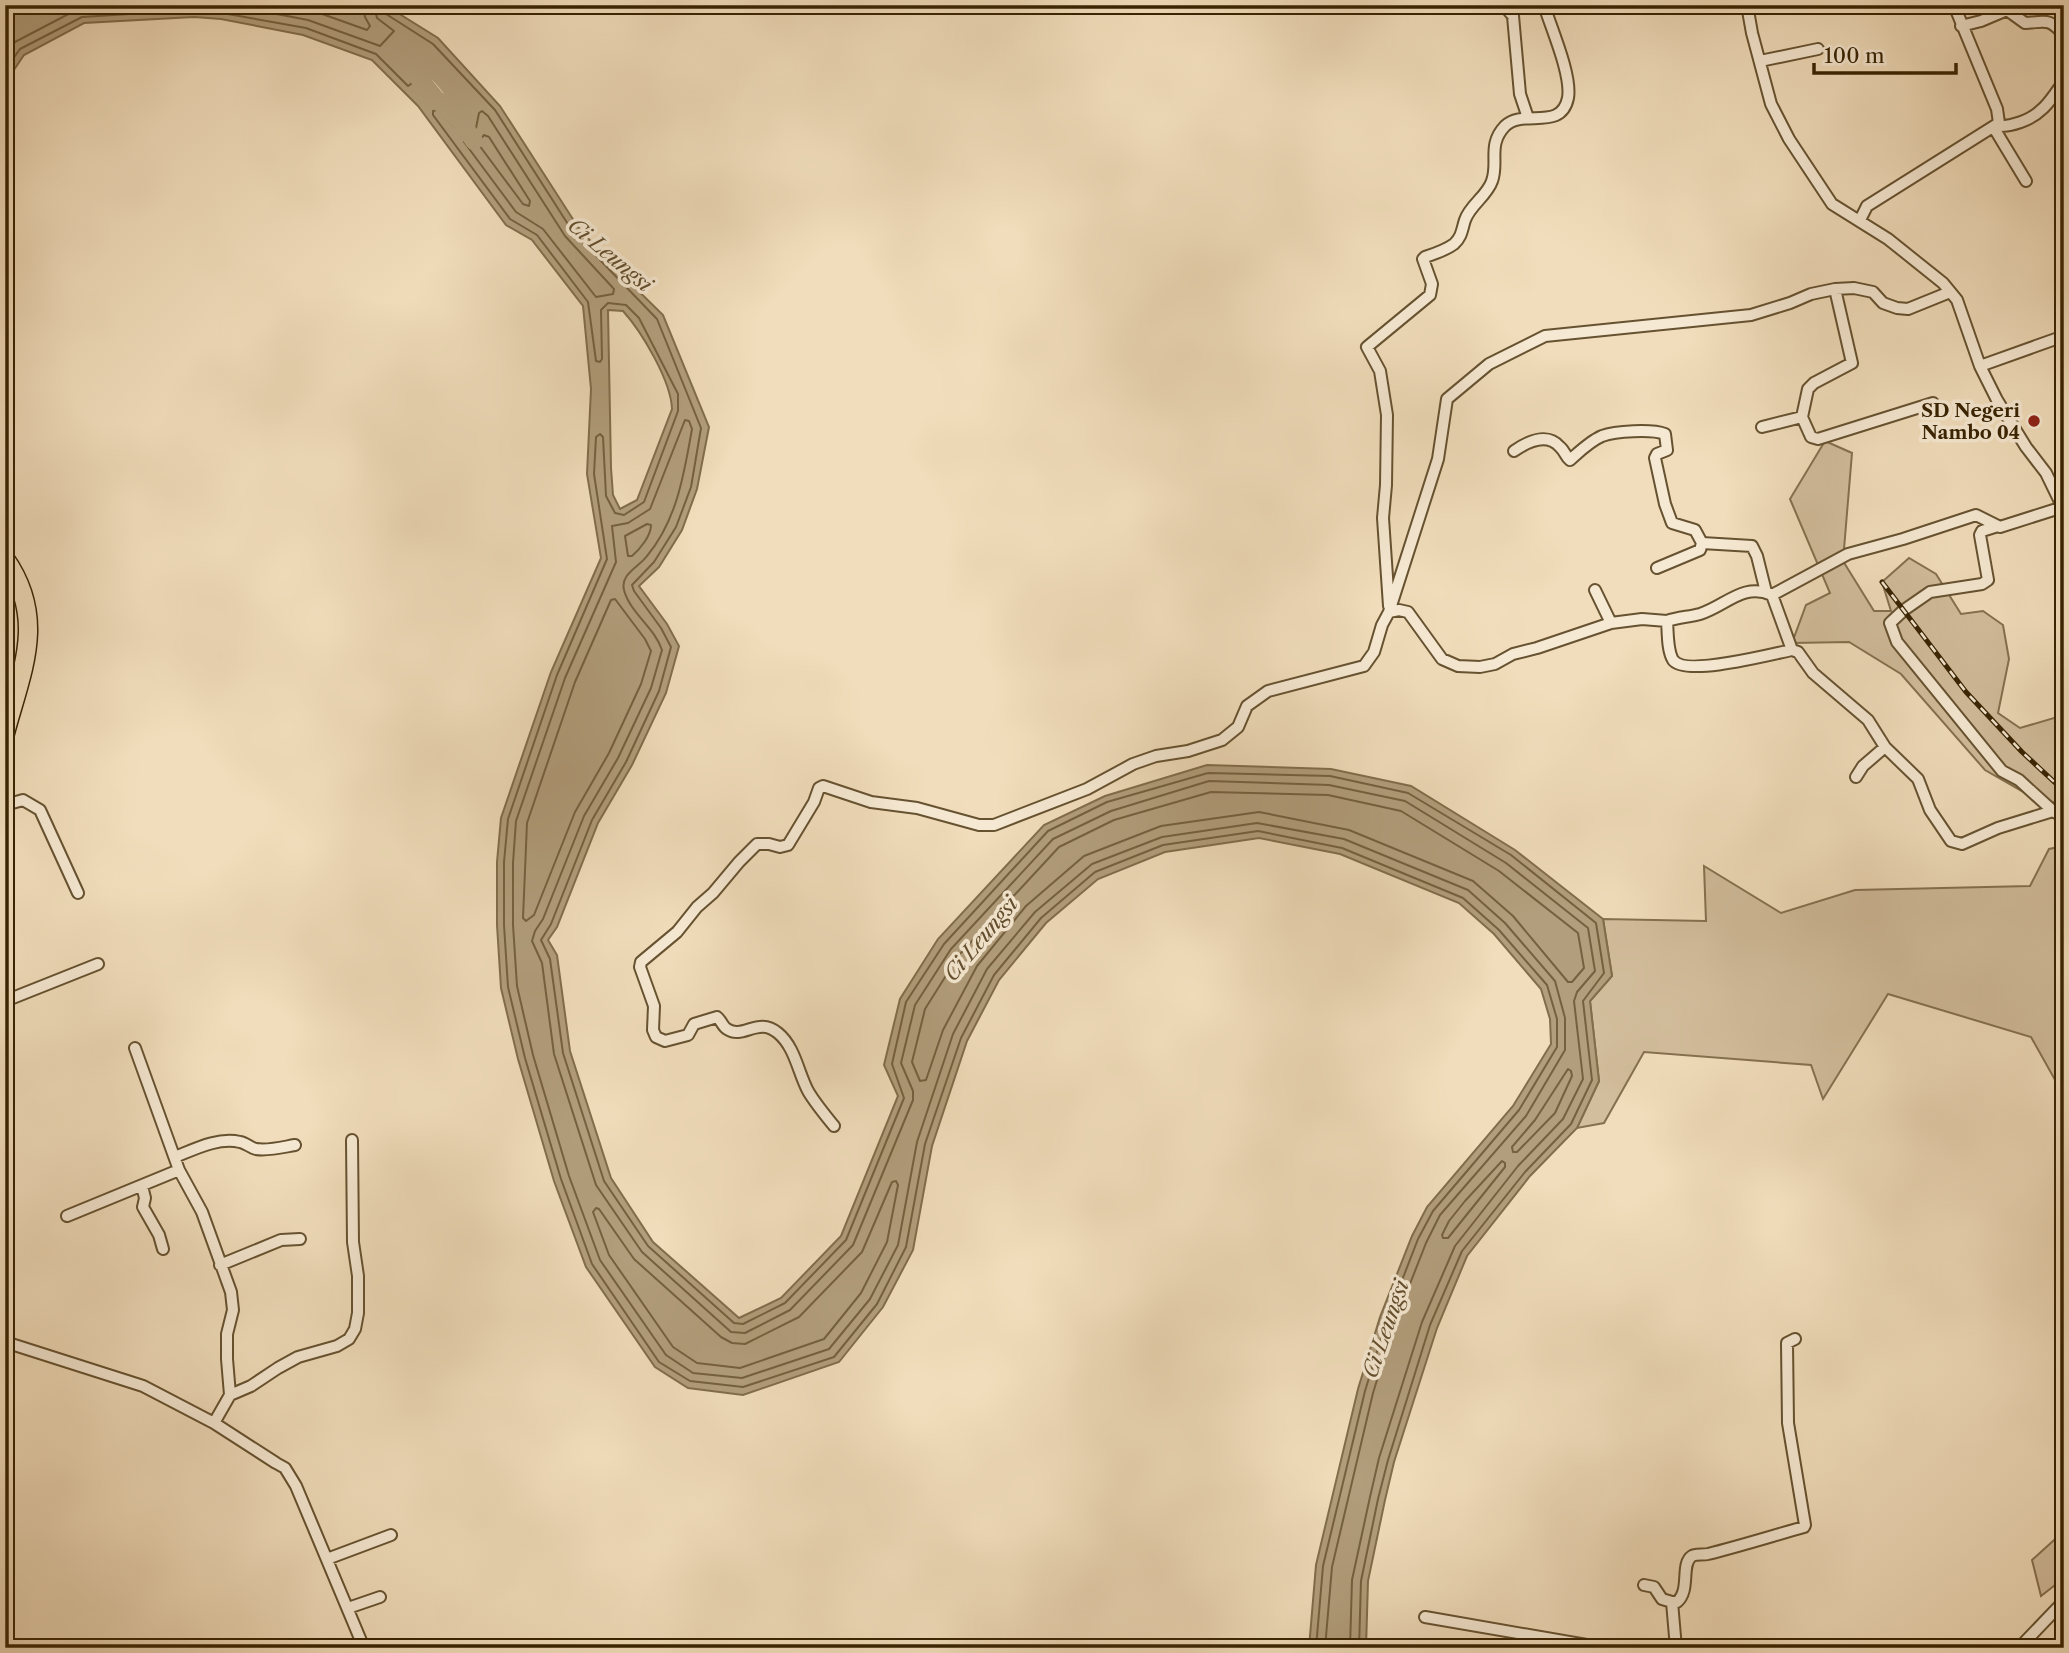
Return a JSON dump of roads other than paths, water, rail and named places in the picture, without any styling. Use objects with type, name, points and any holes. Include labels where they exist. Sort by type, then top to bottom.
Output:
[{"type":"main road","points":[[5,559],[27,604],[29,638],[5,733]]},
{"type":"street","points":[[1499,5],[1513,16],[1520,94],[1528,118]]},
{"type":"street","points":[[1390,612],[1383,518],[1387,415],[1380,370],[1367,346],[1430,295],[1432,284],[1424,263],[1425,257],[1453,244],[1462,234],[1465,221],[1494,178],[1495,142],[1506,126],[1528,118],[1553,117],[1564,107],[1568,98],[1561,55],[1544,5]]},
{"type":"street","points":[[1748,5],[1771,104],[1789,139],[1832,204],[1888,239],[1943,284],[1957,300],[1980,366],[2011,426],[2046,473],[2063,508],[1982,531],[1980,535],[1988,580],[1982,584],[1930,593],[1890,623],[1897,642],[2001,771],[2019,780],[2058,814]]},
{"type":"street","points":[[1860,220],[1867,206],[1996,127],[2000,120],[1954,5]]},
{"type":"street","points":[[1961,26],[2007,10],[2025,23],[2048,21],[2064,35]]},
{"type":"street","points":[[1760,61],[1818,49]]},
{"type":"street","points":[[1996,127],[2022,121],[2041,111],[2064,82]]},
{"type":"street","points":[[1996,127],[2026,181]]},
{"type":"street","points":[[834,1126],[812,1098],[794,1056],[778,1032],[758,1025],[739,1032],[730,1031],[718,1017],[694,1024],[688,1035],[665,1041],[656,1037],[653,1030],[653,1006],[640,967],[641,962],[677,932],[747,852],[757,844],[780,847],[788,845],[814,802],[819,788],[823,786],[871,802],[917,808],[979,825],[993,825],[1087,789],[1133,764],[1222,740],[1238,727],[1247,706],[1268,691],[1364,666],[1374,652],[1382,625],[1390,612],[1438,459],[1447,399],[1489,364],[1545,336],[1751,315],[1811,294],[1835,289],[1854,288],[1873,292],[1883,303],[1908,309],[1950,292]]},
{"type":"street","points":[[1835,289],[1853,360],[1808,389],[1802,417],[1811,437],[1818,439],[1933,403]]},
{"type":"street","points":[[1980,366],[2064,336]]},
{"type":"street","points":[[1762,427],[1802,417]]},
{"type":"street","points":[[1514,451],[1529,441],[1547,440],[1560,446],[1570,460],[1602,436],[1637,431],[1658,431],[1665,434],[1667,450],[1657,454],[1655,458],[1669,518],[1675,525],[1695,530],[1702,543],[1700,550],[1657,568]]},
{"type":"street","points":[[1390,612],[1408,612],[1442,659],[1458,666],[1480,667],[1611,623],[1642,619],[1667,621],[1710,610],[1740,592],[1769,594],[1848,554],[1913,536],[1976,514],[1998,526]]},
{"type":"street","points":[[1702,543],[1752,545],[1792,650]]},
{"type":"street","points":[[1595,590],[1611,623]]},
{"type":"street","points":[[1667,621],[1672,659],[1681,665],[1723,664],[1792,650],[1798,652],[1813,673],[1868,720],[1885,747],[1918,779],[1930,810],[1947,838],[1956,844],[1962,844],[1998,828],[2058,814]]},
{"type":"street","points":[[1856,777],[1866,763],[1885,747]]},
{"type":"street","points":[[5,805],[23,800],[40,810],[78,893]]},
{"type":"street","points":[[5,1001],[99,964]]},
{"type":"street","points":[[135,1048],[180,1170],[202,1212],[231,1292],[233,1310],[227,1334],[230,1395],[214,1423]]},
{"type":"street","points":[[230,1395],[251,1386],[298,1357],[343,1343],[355,1329],[358,1288],[353,1242],[352,1140]]},
{"type":"street","points":[[175,1157],[208,1144],[221,1142],[241,1142],[255,1149],[295,1145]]},
{"type":"street","points":[[67,1216],[180,1170]]},
{"type":"street","points":[[142,1186],[145,1198],[143,1206],[159,1235],[163,1249]]},
{"type":"street","points":[[220,1265],[281,1240],[300,1239]]},
{"type":"street","points":[[1644,1585],[1654,1587],[1662,1599],[1677,1601],[1684,1594],[1690,1557],[1782,1534],[1805,1525],[1788,1423],[1787,1343],[1795,1339]]},
{"type":"street","points":[[5,1342],[143,1386],[214,1423],[285,1468],[296,1486],[364,1648]]},
{"type":"street","points":[[327,1559],[391,1535]]},
{"type":"street","points":[[348,1608],[380,1597]]},
{"type":"street","points":[[2019,1648],[2064,1601]]},
{"type":"street","points":[[1672,1602],[1676,1648]]},
{"type":"street","points":[[1425,1617],[1604,1648]]},
{"type":"water","points":[[7,5],[57,5],[45,12],[61,5],[385,5],[438,38],[500,106],[578,227],[663,315],[709,427],[697,489],[682,530],[659,567],[639,586],[667,624],[679,646],[666,693],[632,765],[598,823],[557,927],[548,940],[557,955],[570,1051],[611,1178],[653,1242],[739,1318],[781,1298],[841,1236],[898,1096],[884,1065],[900,999],[938,939],[1044,825],[1105,796],[1207,765],[1331,769],[1411,786],[1515,850],[1603,919],[1612,976],[1590,1001],[1599,1081],[1577,1128],[1530,1176],[1467,1256],[1437,1328],[1394,1462],[1385,1500],[1368,1581],[1366,1648],[1309,1648],[1316,1565],[1358,1389],[1380,1317],[1412,1236],[1427,1207],[1513,1106],[1551,1044],[1550,1019],[1541,989],[1494,934],[1459,903],[1340,854],[1259,838],[1165,852],[1098,879],[1046,923],[999,980],[967,1041],[932,1146],[913,1250],[883,1307],[839,1362],[743,1395],[688,1388],[655,1367],[586,1267],[554,1181],[518,1059],[501,988],[497,862],[501,818],[551,672],[601,558],[587,474],[591,389],[583,306],[532,240],[506,225],[418,106],[372,60],[303,35],[221,19],[194,17],[84,23],[24,55],[5,83]],"holes":[[[395,49],[406,52],[429,66],[450,87],[457,99],[462,123],[435,98]],[[608,310],[623,311],[639,331],[667,385],[672,409],[637,500],[620,509],[613,495],[611,468]]]},
{"type":"waterway","name":"Ci Leungsi","points":[[5,36],[15,25],[57,5]]},
{"type":"waterway","points":[[394,48],[435,98],[462,123],[474,141]]},
{"type":"waterway","points":[[395,48],[418,58],[441,76],[457,99],[462,123]]},
{"type":"railway","points":[[1882,582],[1966,692],[2022,752],[2064,791]]},
{"type":"place","name":"SD Negeri Nambo 04","points":[[2034,421]]}]
